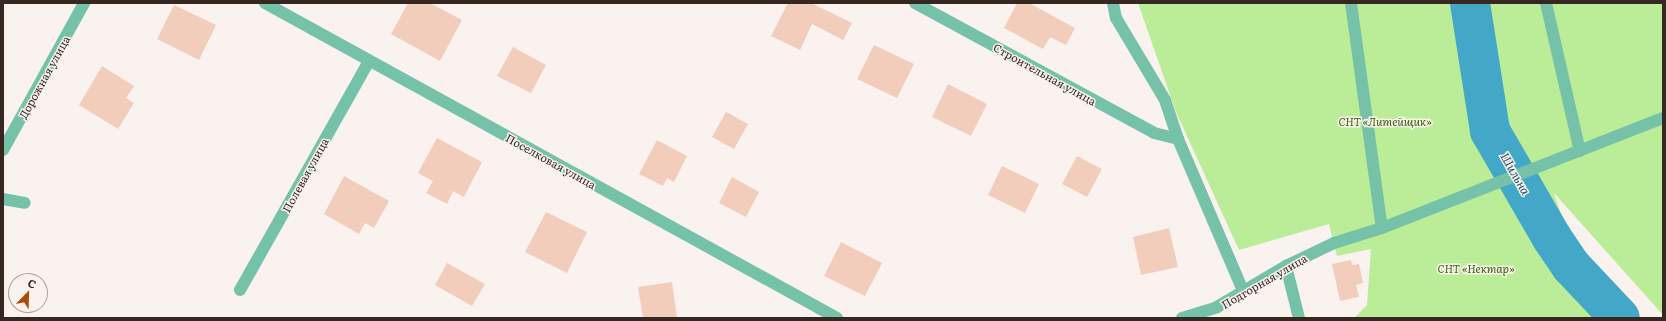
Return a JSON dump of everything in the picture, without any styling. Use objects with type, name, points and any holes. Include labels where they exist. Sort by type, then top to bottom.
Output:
[{"type":"street","name":"Дорожная улица","points":[[3,150],[84,3]]},
{"type":"street","name":"Поселковая улица","points":[[265,3],[837,318]]},
{"type":"street","name":"Строительная улица","points":[[915,3],[1154,133],[1178,139]]},
{"type":"street","points":[[1112,3],[1116,18],[1166,100],[1178,139],[1243,292]]},
{"type":"street","points":[[1351,3],[1382,228]]},
{"type":"street","points":[[1546,3],[1580,151]]},
{"type":"street","name":"Полевая улица","points":[[240,290],[369,61]]},
{"type":"street","name":"Подгорная улица","points":[[1182,318],[1217,307],[1286,266],[1334,243],[1382,228],[1663,118]]},
{"type":"street","points":[[3,199],[25,203]]},
{"type":"street","points":[[1286,266],[1300,318]]},
{"type":"green space","name":"СНТ «Литейщик»","points":[[1138,3],[1663,3],[1663,315],[1554,193],[1578,263],[1638,318],[1354,318],[1367,305],[1371,249],[1337,256],[1329,224],[1239,250],[1176,112]]},
{"type":"building","points":[[408,3],[430,3],[462,20],[440,61],[391,34]]},
{"type":"building","points":[[788,3],[811,3],[852,23],[843,40],[812,24],[800,50],[771,36]]},
{"type":"building","points":[[1017,3],[1029,3],[1075,28],[1066,45],[1050,37],[1043,49],[1004,28]]},
{"type":"building","points":[[174,5],[216,25],[199,60],[157,39]]},
{"type":"building","points":[[874,45],[914,64],[897,98],[857,79]]},
{"type":"building","points":[[513,47],[546,65],[531,93],[497,76]]},
{"type":"building","points":[[102,66],[134,86],[126,98],[134,103],[118,129],[79,105]]},
{"type":"building","points":[[948,84],[987,104],[971,136],[932,117]]},
{"type":"building","points":[[726,112],[748,124],[734,149],[712,137]]},
{"type":"building","points":[[437,138],[482,162],[464,197],[453,191],[447,204],[426,193],[433,181],[418,173]]},
{"type":"building","points":[[657,140],[687,156],[674,182],[667,178],[663,186],[639,174]]},
{"type":"building","points":[[1077,156],[1102,169],[1087,197],[1062,184]]},
{"type":"building","points":[[1002,166],[1039,184],[1025,213],[988,195]]},
{"type":"building","points":[[344,176],[389,201],[374,228],[365,223],[359,234],[324,214]]},
{"type":"building","points":[[732,177],[759,192],[746,217],[719,203]]},
{"type":"building","points":[[546,212],[587,232],[567,273],[525,252]]},
{"type":"building","points":[[1169,228],[1178,267],[1141,275],[1133,237]]},
{"type":"building","points":[[841,242],[882,263],[865,296],[824,276]]},
{"type":"building","points":[[1351,260],[1352,265],[1359,264],[1363,283],[1356,285],[1359,297],[1340,301],[1332,264]]},
{"type":"building","points":[[447,263],[485,284],[472,306],[435,285]]},
{"type":"building","points":[[672,282],[677,318],[643,318],[638,287]]},
{"type":"waterway","name":"Шильна","points":[[1470,3],[1490,131],[1552,238],[1571,266],[1620,318]]},
{"type":"park label","name":"СНТ «Нектар»","points":[[1476,268]]}]
